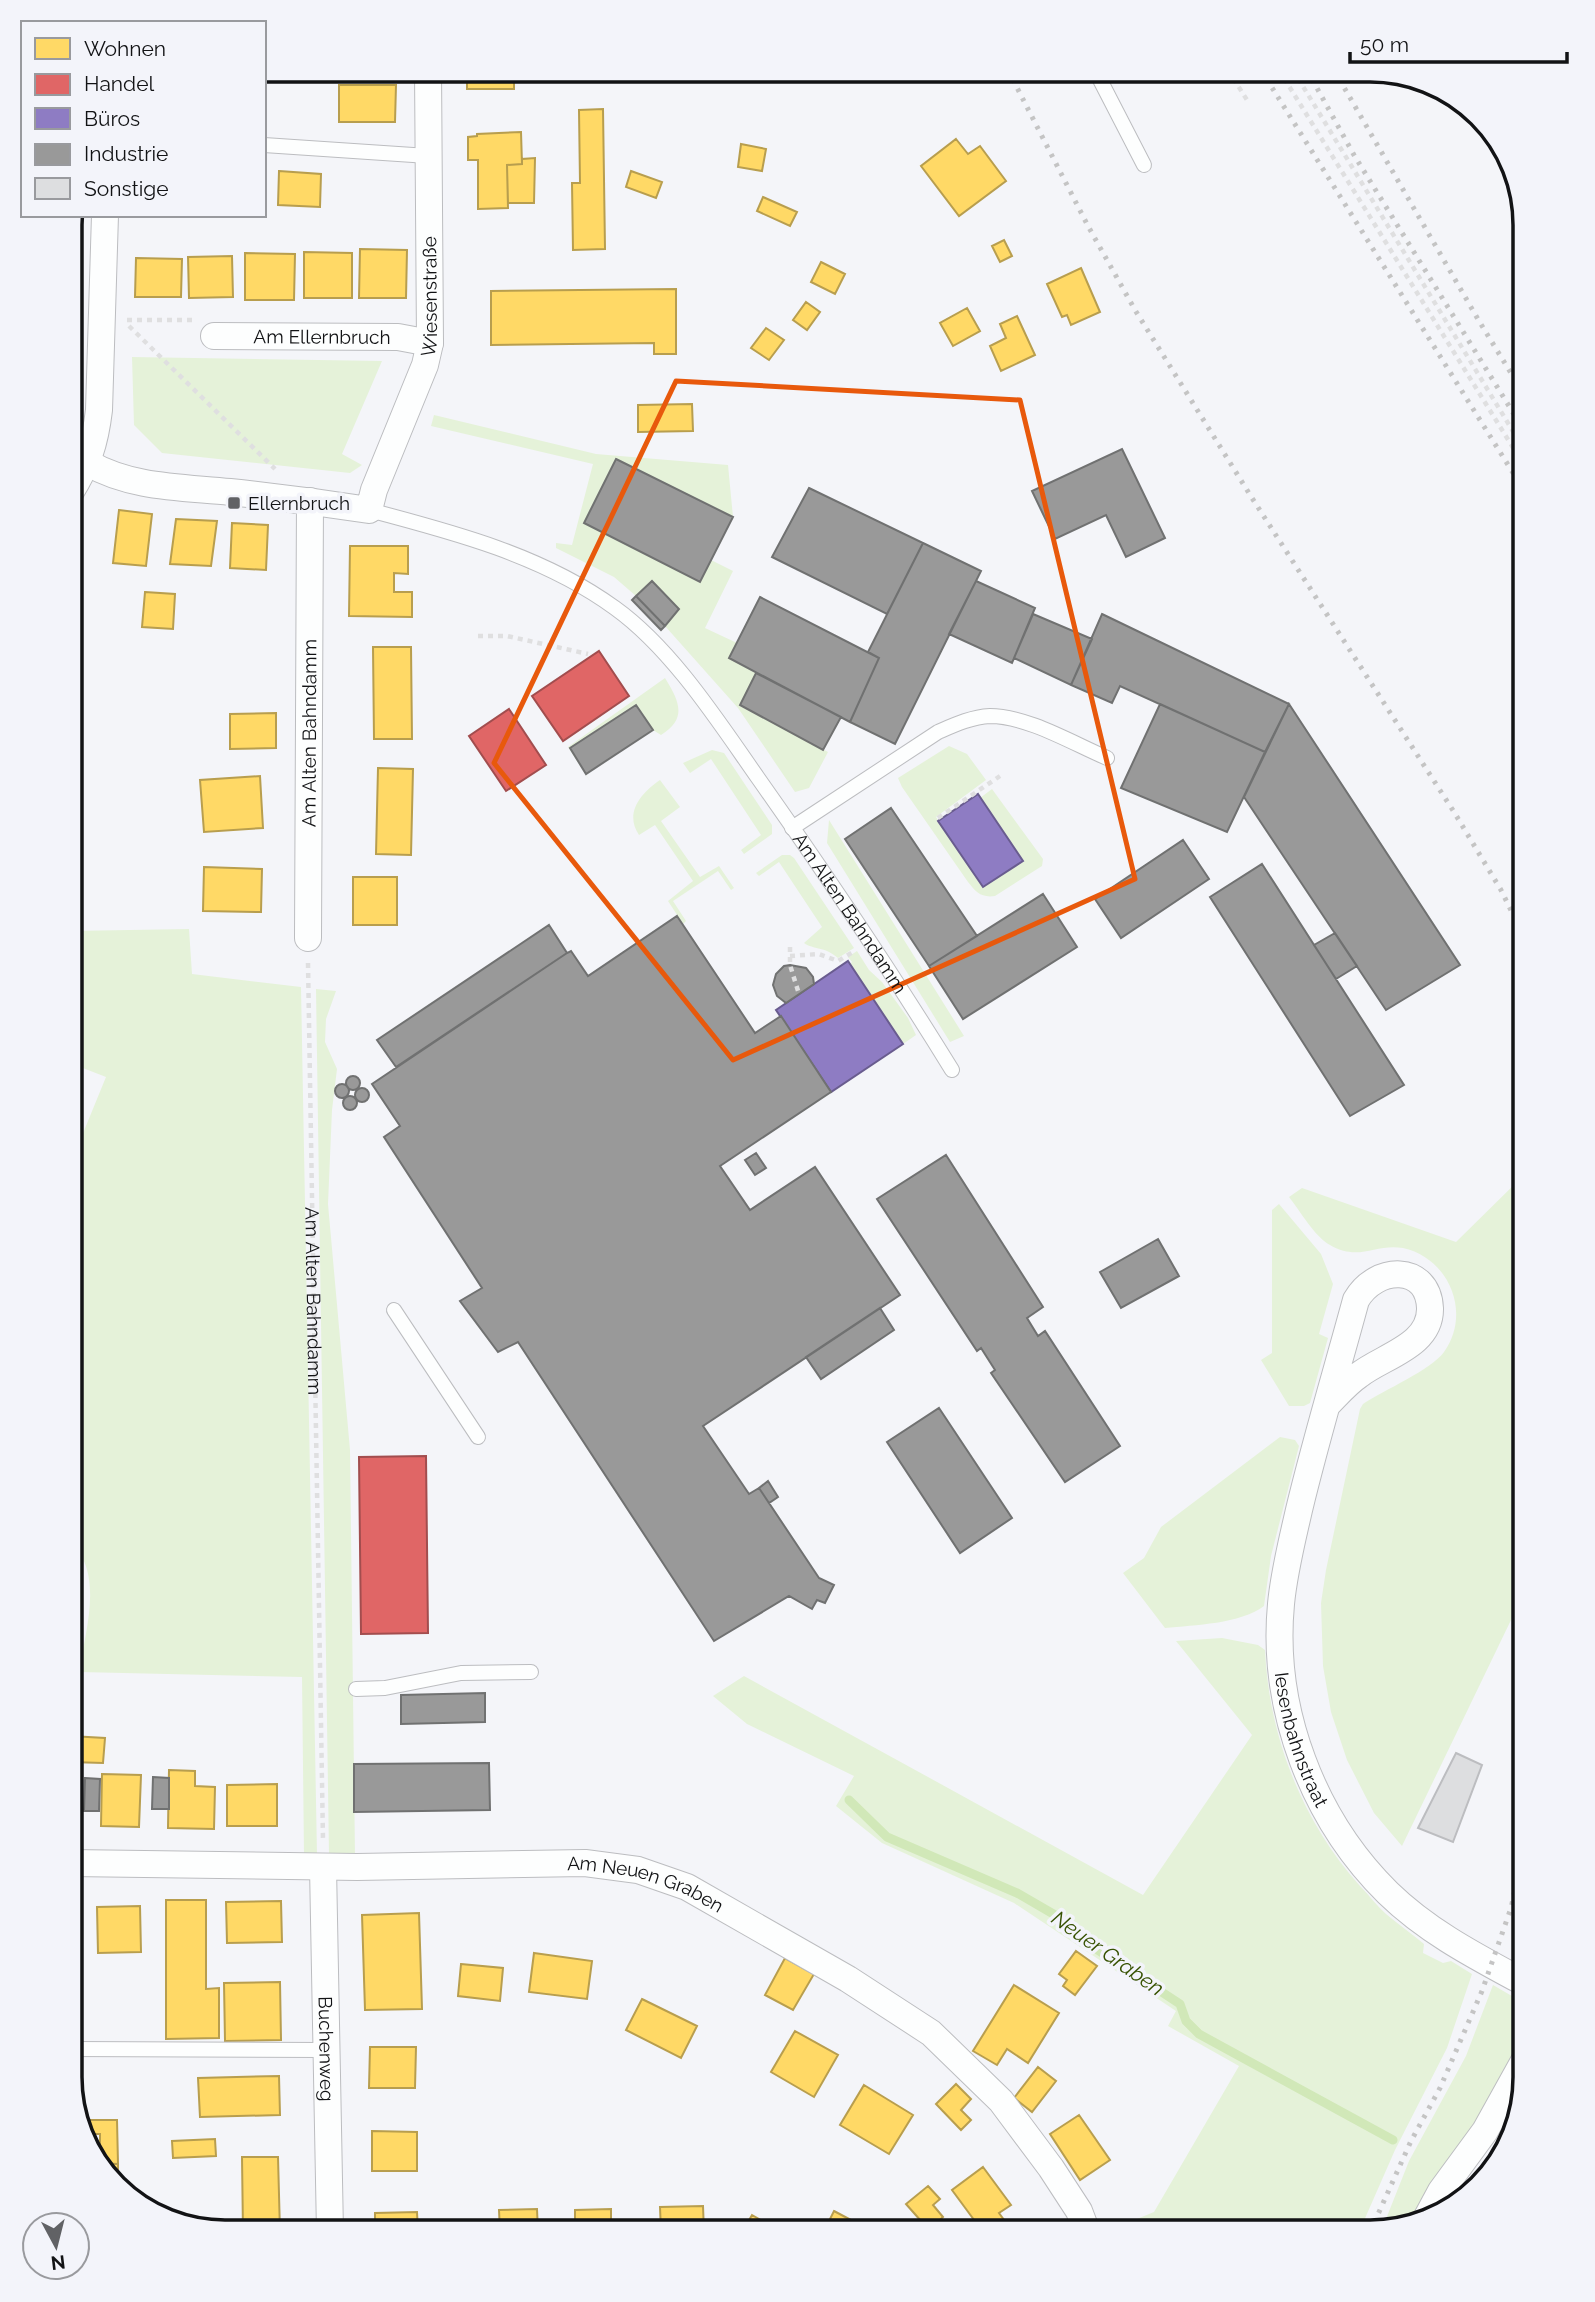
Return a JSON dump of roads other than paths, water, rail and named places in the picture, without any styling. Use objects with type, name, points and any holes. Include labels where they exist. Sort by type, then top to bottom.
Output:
[{"type":"street","name":"Wiesenstraße","points":[[369,510],[374,490],[425,365],[430,344],[428,83]]},
{"type":"street","points":[[83,472],[96,438],[99,410],[105,217]]},
{"type":"street","name":"Am Ellernbruch","points":[[214,335],[398,337],[430,344]]},
{"type":"street","points":[[88,463],[106,474],[137,483],[310,501]]},
{"type":"street","name":"Am Alten Bahndamm","points":[[308,938],[310,501],[369,510]]},
{"type":"street","name":"Iesenbahnstraat","points":[[1327,1405],[1357,1376],[1421,1335],[1426,1327],[1430,1306],[1423,1288],[1416,1280],[1395,1274],[1385,1275],[1375,1279],[1361,1291],[1356,1300],[1318,1429],[1289,1554],[1281,1602],[1280,1672],[1290,1724],[1306,1768],[1327,1812],[1364,1867],[1390,1894],[1445,1939],[1513,1976]]},
{"type":"street","name":"Am Neuen Graben","points":[[82,1864],[323,1867],[585,1863],[638,1870],[706,1896],[848,1979],[931,2033],[1001,2101],[1051,2168],[1082,2220]]},
{"type":"street","name":"Buchenweg","points":[[323,1867],[330,2219]]},
{"type":"street","points":[[1434,2204],[1485,2131],[1513,2081]]},
{"type":"lane","points":[[1102,83],[1144,165]]},
{"type":"lane","points":[[266,145],[428,156]]},
{"type":"lane","name":"Am Alten Bahndamm","points":[[369,510],[431,526],[500,550],[578,583],[617,609],[647,637],[711,713],[792,828],[952,1070]]},
{"type":"lane","points":[[792,828],[938,732],[964,721],[988,716],[1014,718],[1107,758]]},
{"type":"lane","points":[[394,1310],[478,1437]]},
{"type":"lane","points":[[356,1689],[385,1688],[461,1673],[531,1672]]},
{"type":"lane","points":[[82,2049],[326,2050]]},
{"type":"waterway","name":"Neuer Graben","points":[[849,1800],[887,1837],[1017,1893],[1074,1926],[1087,1943],[1180,2004],[1186,2021],[1199,2034],[1393,2140]]},
{"type":"railway","points":[[1015,83],[1088,226],[1135,310],[1454,812],[1513,914]]},
{"type":"railway","points":[[1269,83],[1513,473]]},
{"type":"railway","points":[[1314,83],[1354,155],[1513,413]]},
{"type":"railway","points":[[1342,83],[1513,376]]},
{"type":"railway","points":[[1376,2220],[1411,2141],[1440,2088],[1482,1991],[1513,1899]]},
{"type":"place","name":"Ellernbruch","points":[[234,503]]}]
